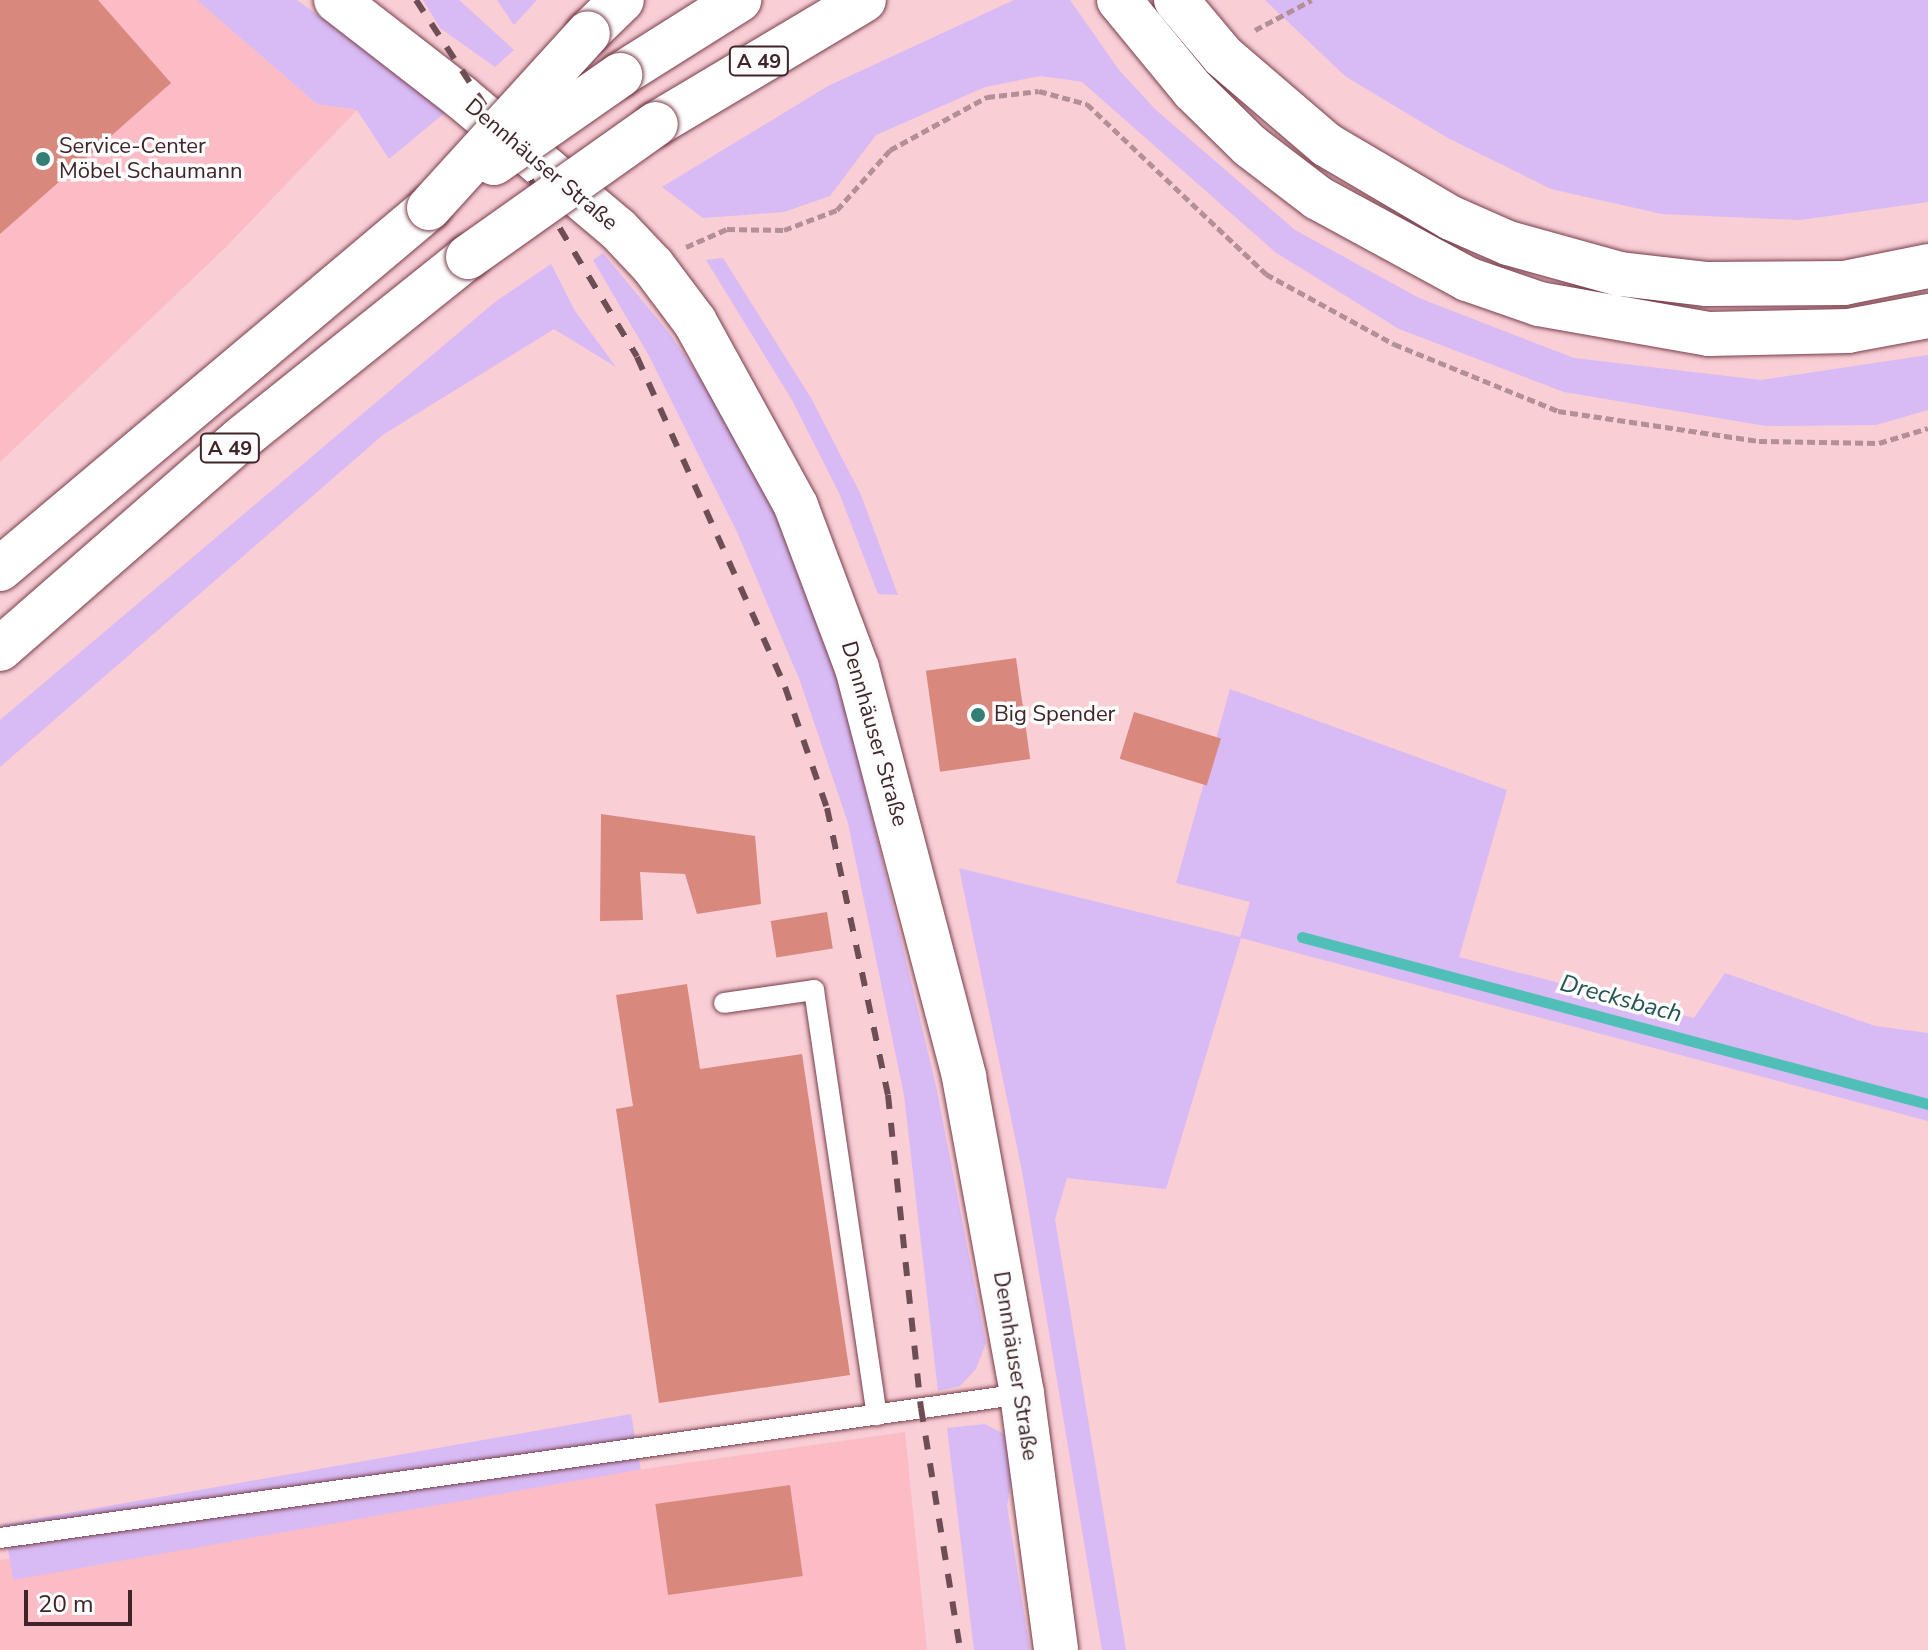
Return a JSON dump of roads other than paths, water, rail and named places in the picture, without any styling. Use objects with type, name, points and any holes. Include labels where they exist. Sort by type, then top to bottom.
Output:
[{"type":"main road","name":"Dennhäuser Straße","points":[[336,0],[471,105],[618,229],[653,266],[695,322],[796,506],[857,668],[964,1077],[1022,1394],[1056,1650]]},
{"type":"main road","points":[[429,208],[588,33],[622,0]]},
{"type":"main road","name":"A 49","points":[[0,569],[429,208],[620,75],[739,0]]},
{"type":"main road","name":"A 49","points":[[0,649],[242,438],[468,257],[656,124],[864,0]]},
{"type":"main road","points":[[1119,0],[1193,90],[1250,146],[1318,198],[1467,279],[1553,308],[1709,334],[1848,331],[1928,316]]},
{"type":"main road","points":[[1176,0],[1223,56],[1282,109],[1377,177],[1451,218],[1555,258],[1620,274],[1775,287],[1844,283],[1928,266]]},
{"type":"lane","points":[[724,1003],[814,990],[877,1415]]},
{"type":"lane","points":[[0,1538],[1022,1394]]},
{"type":"waterway","name":"Drecksbach","points":[[1302,937],[1928,1104]]},
{"type":"railway","points":[[416,0],[502,132],[637,357],[785,687],[827,808],[888,1095],[921,1408],[960,1650]]},
{"type":"place","name":"Service-Center Möbel Schaumann","points":[[43,159]]},
{"type":"place","name":"Big Spender","points":[[978,715]]}]
